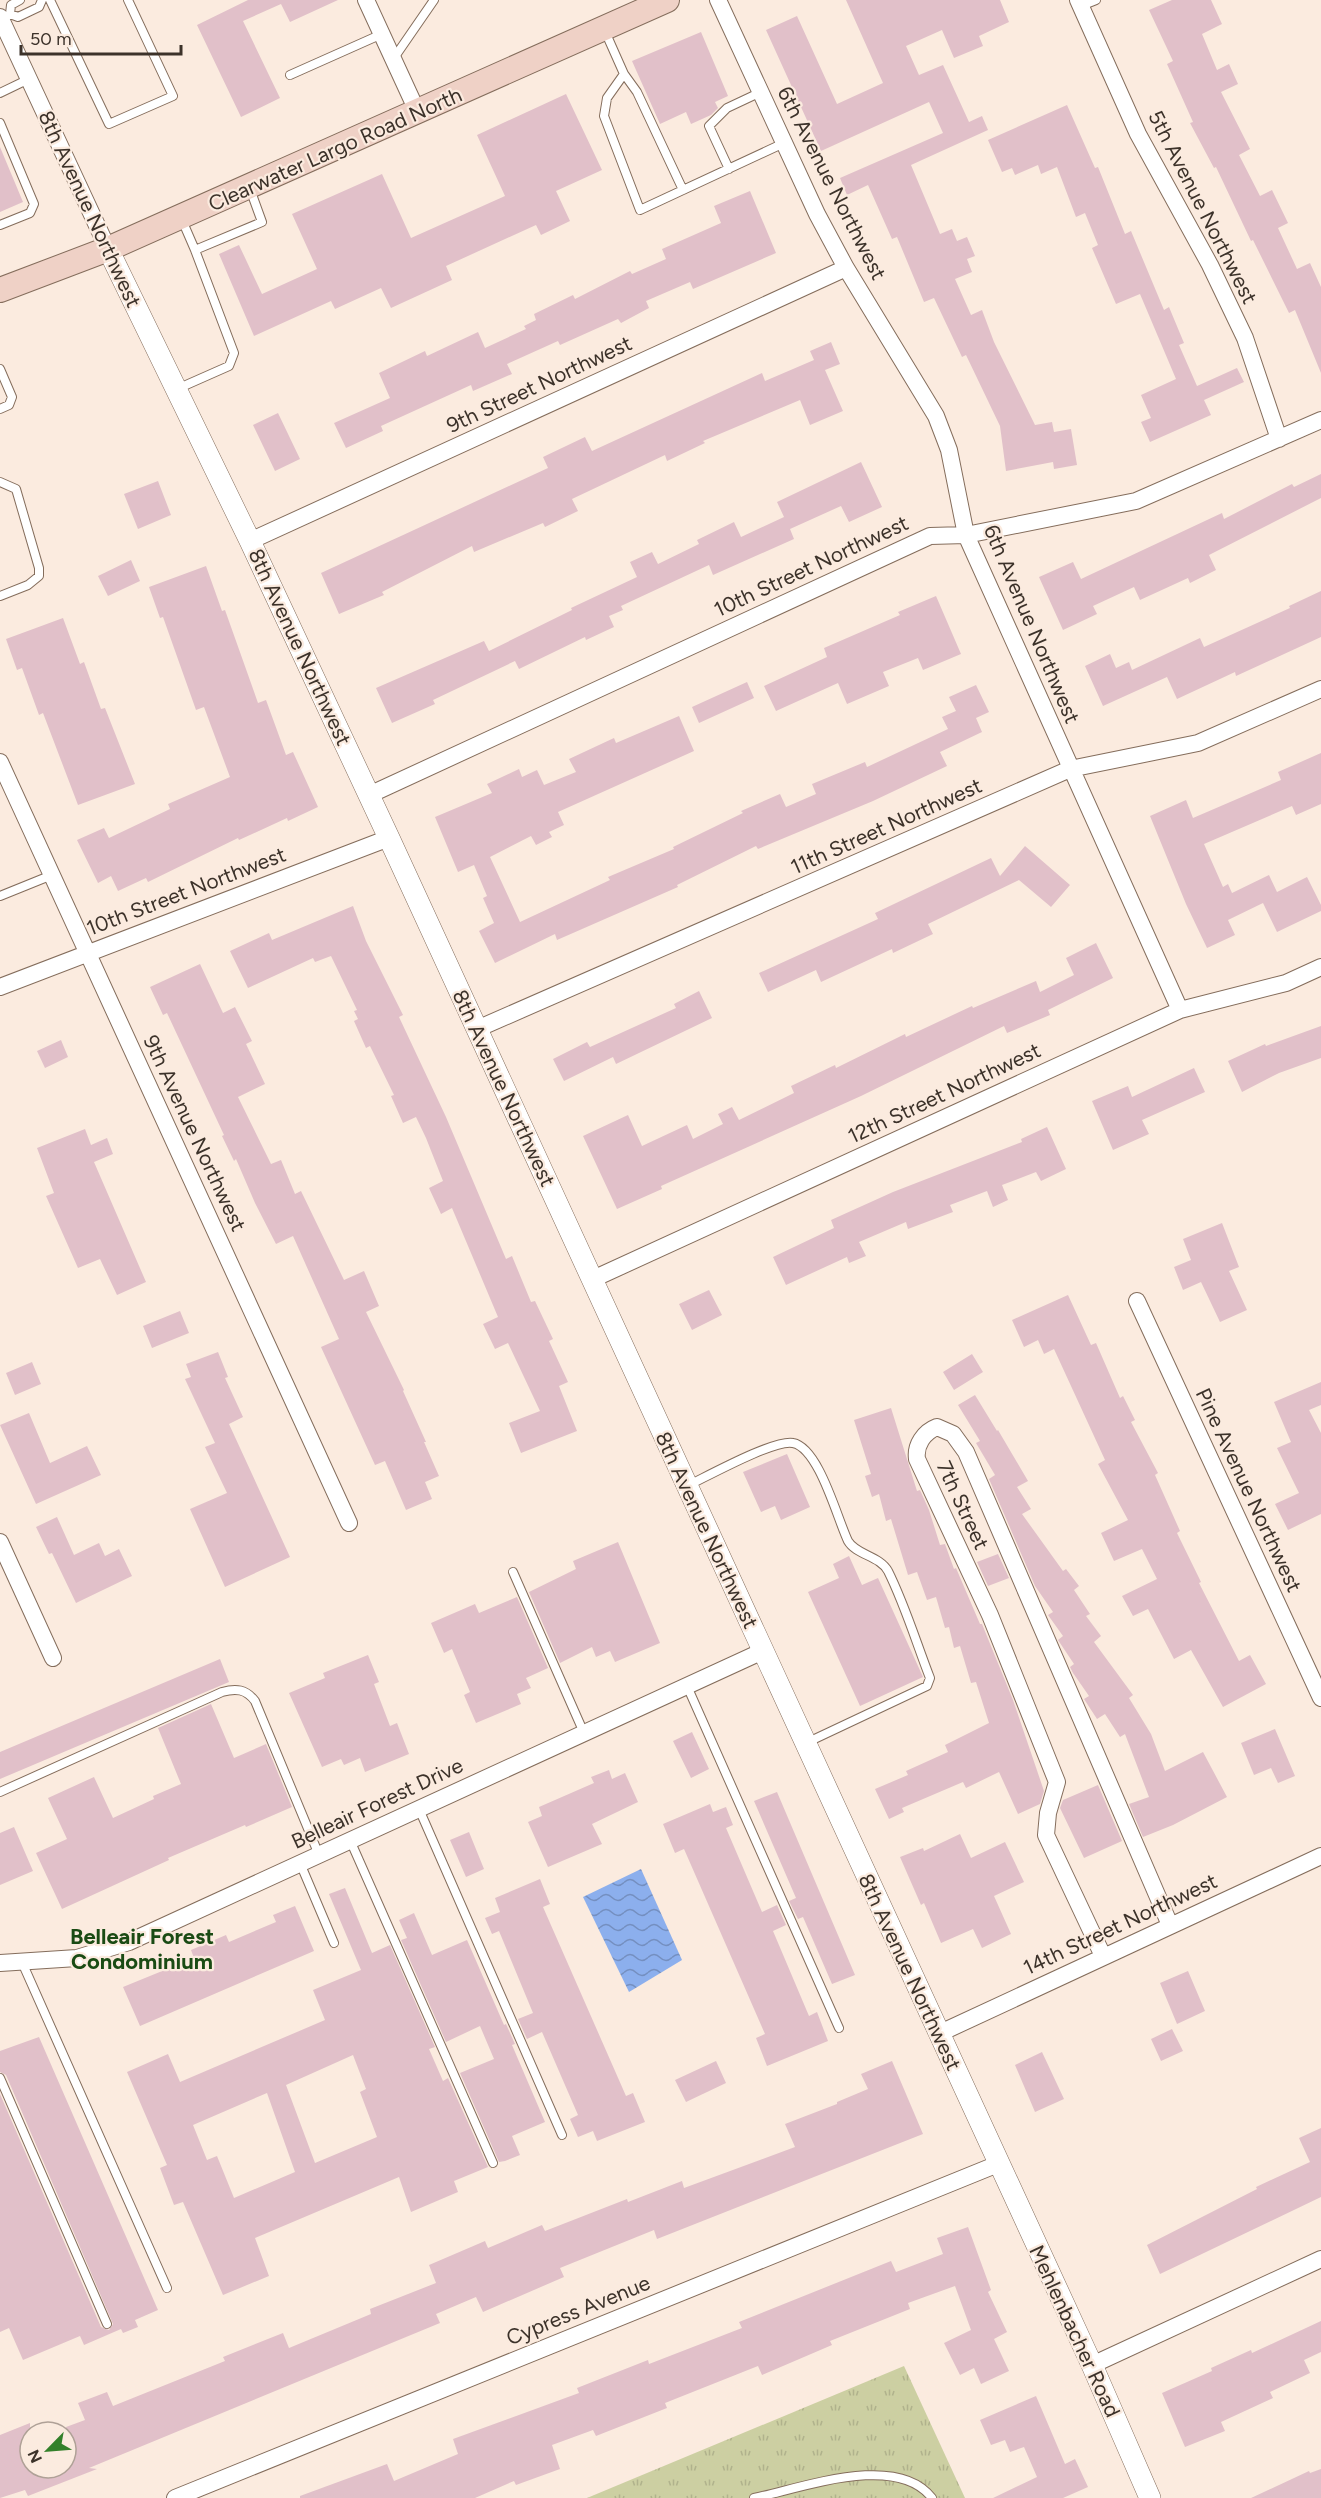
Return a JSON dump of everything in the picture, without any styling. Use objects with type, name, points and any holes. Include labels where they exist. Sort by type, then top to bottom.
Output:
[{"type":"main road","name":"Clearwater Largo Road North","points":[[0,290],[108,249],[418,113],[667,0]]},
{"type":"street","points":[[366,0],[418,113]]},
{"type":"street","name":"6th Avenue Northwest","points":[[718,0],[817,214],[846,268],[936,416],[949,450],[966,535],[1180,1010]]},
{"type":"street","name":"5th Avenue Northwest","points":[[1085,2],[1138,134],[1210,265],[1245,338],[1279,439]]},
{"type":"street","name":"8th Avenue Northwest","points":[[4,16],[29,79],[108,249],[250,542],[389,838],[998,2164]]},
{"type":"street","name":"9th Street Northwest","points":[[250,542],[846,268]]},
{"type":"street","name":"10th Street Northwest","points":[[369,795],[930,536],[966,535],[1136,501],[1321,420]]},
{"type":"street","name":"11th Street Northwest","points":[[477,1029],[1070,769],[1198,743],[1321,689]]},
{"type":"street","name":"9th Avenue Northwest","points":[[0,762],[5,786],[52,875],[349,1524]]},
{"type":"street","name":"10th Street Northwest","points":[[0,987],[389,838]]},
{"type":"street","name":"12th Street Northwest","points":[[593,1279],[1180,1010],[1286,983],[1321,968]]},
{"type":"street","name":"Pine Avenue Northwest","points":[[1137,1301],[1321,1698]]},
{"type":"street","name":"7th Street","points":[[1103,1956],[1046,1835],[1048,1813],[1057,1782],[990,1616],[917,1460],[915,1449],[928,1430],[937,1428],[953,1434],[966,1452],[1170,1925]]},
{"type":"street","points":[[0,1542],[53,1658]]},
{"type":"street","name":"Belleair Forest Drive","points":[[0,1963],[77,1958],[129,1942],[763,1651]]},
{"type":"street","name":"14th Street Northwest","points":[[938,2034],[1321,1856]]},
{"type":"street","name":"Mehlenbacher Road","points":[[998,2164],[1092,2365],[1150,2498]]},
{"type":"street","name":"Cypress Avenue","points":[[176,2498],[998,2164]]},
{"type":"street","points":[[1092,2365],[1321,2259]]},
{"type":"lane","points":[[20,0],[11,5],[4,16],[18,17],[39,8],[42,0]]},
{"type":"lane","points":[[50,0],[109,124],[173,96],[128,0]]},
{"type":"lane","points":[[394,58],[434,0]]},
{"type":"lane","points":[[604,28],[624,74],[637,92],[683,190]]},
{"type":"lane","points":[[290,75],[383,34]]},
{"type":"lane","points":[[624,74],[607,98],[604,116],[640,210],[784,143]]},
{"type":"lane","points":[[0,93],[29,79]]},
{"type":"lane","points":[[729,169],[709,126],[727,108],[761,93]]},
{"type":"lane","points":[[0,123],[34,204],[30,213],[0,225]]},
{"type":"lane","points":[[195,250],[262,222],[249,187]]},
{"type":"lane","points":[[176,389],[229,366],[234,353],[181,217]]},
{"type":"lane","points":[[0,369],[12,397],[9,405],[0,409]]},
{"type":"lane","points":[[0,482],[16,489],[39,568],[39,576],[28,585],[0,596]]},
{"type":"lane","points":[[0,896],[52,875]]},
{"type":"lane","points":[[687,1486],[776,1444],[794,1443],[810,1454],[850,1544],[886,1567],[900,1597],[930,1678],[927,1686],[805,1743]]},
{"type":"lane","points":[[513,1572],[584,1733]]},
{"type":"lane","points":[[687,1686],[839,2028]]},
{"type":"lane","points":[[0,1792],[222,1692],[241,1690],[249,1693],[255,1701],[319,1855]]},
{"type":"lane","points":[[419,1809],[562,2135]]},
{"type":"lane","points":[[350,1840],[493,2163]]},
{"type":"lane","points":[[300,1863],[334,1943]]},
{"type":"lane","points":[[21,1960],[167,2288]]},
{"type":"lane","points":[[0,2078],[107,2324]]},
{"type":"lane","points":[[754,2498],[845,2478],[890,2475],[909,2480],[925,2489],[932,2498]]},
{"type":"green space","points":[[904,2366],[965,2498],[587,2498]]},
{"type":"water","points":[[641,1869],[682,1960],[629,1992],[583,1897]]},
{"type":"building","points":[[248,0],[338,0],[290,22],[281,4],[243,21],[280,98],[241,117],[197,25]]},
{"type":"building","points":[[846,0],[1000,0],[1009,22],[979,36],[983,46],[954,58],[942,30],[906,46],[919,75],[943,65],[969,122],[982,116],[988,130],[911,165],[940,234],[952,229],[957,241],[967,237],[975,256],[967,259],[972,272],[955,279],[971,315],[982,310],[994,342],[1035,425],[1052,422],[1054,432],[1071,429],[1077,465],[1054,469],[1053,462],[1006,471],[1000,426],[966,355],[962,357],[934,298],[924,302],[897,237],[892,239],[868,185],[847,195],[840,178],[943,133],[929,102],[821,151],[766,30],[797,16],[837,104],[883,83]]},
{"type":"building","points":[[1172,0],[1211,0],[1222,24],[1202,34],[1217,70],[1229,64],[1238,84],[1221,92],[1250,149],[1239,155],[1260,196],[1272,190],[1288,223],[1278,228],[1297,269],[1310,263],[1321,287],[1321,373],[1295,310],[1289,313],[1216,167],[1214,168],[1190,123],[1193,122],[1167,64],[1173,61],[1149,10]]},
{"type":"building","points":[[701,32],[728,96],[715,102],[718,108],[711,115],[691,124],[686,112],[660,124],[632,61]]},
{"type":"building","points":[[566,94],[602,170],[556,191],[570,221],[541,235],[536,225],[446,266],[452,280],[391,308],[381,288],[335,309],[331,301],[254,336],[219,254],[239,245],[262,294],[317,269],[292,214],[382,174],[411,238],[505,196],[477,135]]},
{"type":"building","points":[[1067,105],[1095,168],[1098,167],[1125,234],[1131,231],[1164,310],[1169,307],[1184,343],[1179,345],[1197,386],[1237,368],[1244,382],[1204,400],[1211,415],[1150,442],[1141,422],[1151,418],[1141,395],[1176,379],[1140,294],[1116,304],[1092,248],[1098,245],[1085,213],[1076,217],[1057,167],[1041,174],[1038,165],[1015,175],[1012,168],[1002,172],[988,140]]},
{"type":"building","points":[[0,147],[23,202],[0,212]]},
{"type":"building","points":[[750,191],[776,253],[693,289],[690,282],[646,301],[649,308],[621,323],[618,319],[560,345],[558,341],[507,364],[512,374],[473,391],[471,385],[381,426],[383,431],[346,448],[334,423],[390,398],[379,373],[425,351],[427,356],[478,332],[485,348],[526,329],[524,326],[536,320],[534,314],[573,295],[575,299],[630,271],[632,274],[666,259],[662,249],[721,223],[714,206]]},
{"type":"building","points":[[831,342],[840,364],[825,370],[843,411],[810,425],[800,400],[703,441],[705,443],[667,461],[665,455],[572,499],[578,511],[545,527],[543,523],[474,552],[472,546],[382,592],[384,595],[339,614],[321,573],[548,468],[543,457],[585,437],[592,451],[762,373],[765,381],[814,360],[810,351]]},
{"type":"building","points":[[278,413],[300,459],[275,471],[253,425]]},
{"type":"building","points":[[861,462],[882,507],[849,522],[841,506],[790,529],[794,539],[713,575],[709,565],[621,606],[623,610],[609,616],[614,627],[586,640],[585,637],[519,669],[515,661],[433,700],[435,704],[392,723],[376,688],[484,641],[489,651],[637,577],[630,562],[652,552],[658,564],[699,544],[697,540],[734,522],[741,537],[784,517],[777,502]]},
{"type":"building","points":[[1321,474],[1321,498],[1209,555],[1216,570],[1190,583],[1188,578],[1140,600],[1134,587],[1093,606],[1097,614],[1063,630],[1039,577],[1073,562],[1081,579],[1222,513],[1224,519],[1292,484],[1294,487]]},
{"type":"building","points":[[158,481],[171,515],[138,529],[124,494]]},
{"type":"building","points":[[131,560],[140,581],[108,596],[98,576]]},
{"type":"building","points":[[206,566],[222,611],[225,610],[258,703],[266,700],[286,755],[293,752],[318,807],[239,840],[238,838],[148,882],[146,878],[118,891],[111,876],[98,883],[77,840],[104,828],[109,838],[170,809],[168,804],[230,777],[204,707],[196,710],[163,617],[160,618],[149,587]]},
{"type":"building","points":[[1321,591],[1321,637],[1236,676],[1235,672],[1177,699],[1167,677],[1103,706],[1085,666],[1110,654],[1116,668],[1129,662],[1132,670],[1200,638],[1204,647],[1290,608],[1289,606]]},
{"type":"building","points":[[936,596],[961,654],[923,670],[918,658],[883,672],[889,686],[847,704],[838,683],[776,711],[764,686],[827,657],[824,648],[900,615],[898,612]]},
{"type":"building","points":[[63,618],[80,664],[84,662],[101,709],[105,708],[135,784],[78,805],[43,713],[39,715],[22,668],[17,670],[6,639]]},
{"type":"building","points":[[747,682],[754,698],[699,723],[692,707]]},
{"type":"building","points":[[976,685],[989,712],[976,718],[982,732],[940,752],[947,766],[873,801],[758,849],[756,846],[677,885],[678,887],[557,940],[555,934],[495,963],[479,931],[494,923],[483,898],[487,896],[474,865],[458,872],[435,817],[492,793],[487,784],[519,769],[522,777],[537,770],[544,785],[576,772],[569,759],[614,738],[616,743],[679,716],[694,751],[558,812],[564,825],[549,832],[552,837],[536,845],[531,836],[490,857],[520,922],[610,880],[608,877],[674,849],[673,847],[743,813],[741,811],[780,794],[786,807],[816,794],[812,784],[865,762],[867,767],[948,729],[942,717],[956,711],[949,697]]},
{"type":"building","points":[[1321,753],[1321,804],[1296,815],[1292,806],[1204,844],[1223,887],[1228,884],[1232,893],[1269,875],[1277,892],[1307,877],[1321,905],[1321,911],[1277,932],[1263,903],[1228,920],[1235,935],[1207,948],[1186,904],[1150,816],[1186,800],[1193,818],[1281,780],[1278,772]]},
{"type":"building","points":[[1025,846],[1070,885],[1051,907],[1019,880],[928,924],[933,934],[893,953],[892,949],[821,982],[816,970],[768,992],[759,973],[878,919],[875,913],[991,858],[1000,876]]},
{"type":"building","points":[[353,906],[366,941],[403,1015],[399,1017],[446,1117],[506,1259],[512,1256],[531,1302],[535,1301],[553,1339],[549,1341],[568,1382],[559,1386],[577,1431],[521,1453],[509,1423],[540,1411],[508,1343],[495,1349],[483,1324],[498,1317],[452,1208],[441,1214],[429,1188],[443,1181],[426,1138],[416,1117],[403,1123],[391,1096],[394,1095],[370,1046],[366,1048],[354,1021],[358,1019],[354,1011],[357,1010],[331,956],[315,962],[313,958],[248,988],[230,951],[269,933],[272,940]]},
{"type":"building","points":[[1096,943],[1113,978],[1048,1010],[1050,1015],[1007,1033],[1004,1026],[861,1096],[661,1186],[662,1189],[617,1209],[583,1136],[628,1115],[642,1146],[687,1125],[693,1139],[723,1124],[718,1114],[732,1107],[739,1120],[794,1093],[791,1086],[835,1065],[836,1068],[905,1034],[906,1037],[972,1006],[973,1008],[1036,981],[1040,992],[1074,975],[1066,958]]},
{"type":"building","points":[[200,964],[223,1013],[235,1007],[252,1041],[246,1044],[265,1084],[238,1097],[271,1164],[281,1160],[295,1194],[301,1191],[344,1280],[364,1271],[379,1306],[366,1312],[404,1390],[439,1476],[425,1482],[432,1499],[406,1510],[385,1461],[375,1465],[321,1347],[339,1339],[293,1236],[276,1244],[236,1159],[234,1161],[222,1136],[224,1135],[167,1013],[163,1015],[150,987]]},
{"type":"building","points":[[699,991],[712,1018],[616,1064],[613,1057],[564,1081],[553,1059],[587,1042],[590,1047],[676,1008],[674,1004]]},
{"type":"building","points":[[1321,1026],[1321,1058],[1279,1073],[1242,1092],[1228,1061],[1265,1044],[1266,1046]]},
{"type":"building","points":[[61,1040],[68,1057],[45,1068],[37,1051]]},
{"type":"building","points":[[1194,1068],[1205,1092],[1142,1120],[1149,1134],[1113,1150],[1092,1101],[1128,1086],[1132,1097]]},
{"type":"building","points":[[1047,1127],[1066,1169],[1041,1181],[1036,1172],[1002,1185],[1008,1200],[993,1207],[987,1191],[950,1205],[953,1212],[908,1229],[906,1222],[859,1242],[866,1256],[849,1263],[847,1257],[786,1285],[773,1257],[834,1228],[831,1220],[893,1192],[1022,1142],[1021,1139]]},
{"type":"building","points":[[85,1129],[91,1145],[107,1138],[113,1154],[94,1162],[146,1282],[117,1295],[100,1259],[78,1268],[46,1196],[54,1193],[37,1148]]},
{"type":"building","points":[[1222,1223],[1239,1267],[1229,1271],[1247,1310],[1220,1322],[1201,1282],[1183,1290],[1174,1267],[1191,1260],[1183,1239]]},
{"type":"building","points":[[709,1290],[722,1315],[692,1330],[679,1304]]},
{"type":"building","points":[[1068,1295],[1091,1345],[1096,1343],[1120,1398],[1123,1396],[1135,1420],[1131,1422],[1158,1473],[1155,1475],[1180,1531],[1177,1533],[1201,1582],[1199,1583],[1239,1661],[1250,1655],[1266,1684],[1223,1707],[1191,1650],[1174,1659],[1148,1609],[1133,1616],[1122,1596],[1157,1579],[1142,1549],[1114,1561],[1101,1533],[1128,1520],[1098,1464],[1105,1460],[1054,1349],[1044,1354],[1038,1340],[1024,1347],[1012,1320]]},
{"type":"building","points":[[180,1311],[189,1333],[152,1348],[143,1326]]},
{"type":"building","points":[[218,1352],[228,1377],[225,1378],[243,1417],[229,1424],[290,1557],[225,1587],[190,1509],[227,1493],[205,1447],[215,1443],[185,1379],[191,1377],[186,1364]]},
{"type":"building","points":[[972,1354],[983,1372],[954,1390],[943,1372]]},
{"type":"building","points":[[32,1362],[41,1384],[15,1395],[6,1373]]},
{"type":"building","points":[[1321,1382],[1321,1405],[1309,1410],[1321,1433],[1321,1514],[1288,1530],[1275,1504],[1299,1493],[1277,1448],[1291,1442],[1274,1402]]},
{"type":"building","points":[[975,1395],[1028,1481],[1017,1487],[1031,1509],[1022,1514],[1063,1571],[1066,1569],[1079,1586],[1074,1590],[1090,1614],[1086,1616],[1101,1636],[1094,1642],[1133,1695],[1129,1698],[1151,1734],[1165,1771],[1203,1752],[1227,1797],[1173,1825],[1143,1837],[1129,1804],[1149,1797],[1125,1734],[1120,1737],[1105,1714],[1097,1719],[1084,1699],[1089,1696],[1070,1667],[1074,1664],[1058,1640],[1063,1636],[1048,1615],[1053,1612],[1035,1586],[989,1479],[995,1475],[976,1443],[980,1441],[958,1405]]},
{"type":"building","points":[[891,1408],[917,1491],[920,1490],[940,1545],[945,1544],[954,1569],[956,1568],[980,1624],[982,1624],[1013,1700],[1044,1791],[1040,1804],[1018,1814],[999,1772],[966,1788],[963,1782],[902,1808],[904,1812],[889,1819],[875,1789],[908,1775],[906,1771],[948,1752],[945,1745],[989,1723],[976,1682],[971,1683],[960,1646],[954,1648],[949,1627],[945,1628],[936,1597],[927,1600],[917,1572],[908,1575],[891,1519],[886,1521],[879,1494],[872,1497],[865,1476],[871,1474],[854,1420]]},
{"type":"building","points":[[29,1413],[50,1463],[87,1446],[101,1475],[36,1504],[0,1425]]},
{"type":"building","points":[[787,1454],[810,1507],[781,1520],[775,1506],[761,1512],[743,1472]]},
{"type":"building","points":[[57,1517],[74,1555],[99,1543],[105,1556],[119,1549],[132,1576],[76,1603],[52,1553],[49,1554],[36,1527]]},
{"type":"building","points":[[618,1542],[660,1643],[615,1662],[610,1651],[596,1657],[592,1647],[560,1663],[529,1592],[576,1569],[573,1561]]},
{"type":"building","points":[[998,1554],[1009,1578],[988,1586],[977,1562]]},
{"type":"building","points":[[849,1556],[862,1585],[878,1578],[923,1677],[860,1706],[808,1592],[839,1578],[833,1564]]},
{"type":"building","points":[[517,1597],[548,1668],[526,1678],[531,1688],[517,1694],[521,1704],[476,1723],[464,1695],[470,1692],[452,1649],[444,1653],[431,1623],[475,1604],[479,1613]]},
{"type":"building","points":[[368,1655],[379,1682],[374,1684],[390,1726],[397,1723],[409,1754],[365,1772],[360,1758],[344,1765],[341,1759],[322,1767],[289,1693],[325,1678],[323,1673]]},
{"type":"building","points":[[220,1659],[229,1682],[0,1779],[0,1752]]},
{"type":"building","points":[[211,1704],[234,1758],[266,1744],[292,1807],[168,1858],[169,1860],[62,1909],[36,1853],[67,1839],[48,1798],[94,1777],[113,1818],[181,1784],[158,1728]]},
{"type":"building","points":[[1275,1729],[1295,1776],[1278,1783],[1271,1768],[1254,1775],[1241,1743]]},
{"type":"building","points":[[692,1732],[709,1769],[691,1778],[673,1741]]},
{"type":"building","points":[[609,1770],[612,1779],[625,1773],[638,1802],[592,1824],[602,1844],[548,1867],[528,1822],[542,1816],[539,1807],[594,1783],[591,1777]]},
{"type":"building","points":[[1098,1785],[1122,1841],[1084,1858],[1060,1808],[1063,1800]]},
{"type":"building","points":[[777,1792],[855,1975],[832,1984],[803,1917],[798,1919],[789,1901],[796,1898],[754,1801]]},
{"type":"building","points":[[710,1804],[713,1812],[726,1807],[733,1825],[726,1828],[762,1912],[777,1905],[786,1925],[773,1931],[809,2016],[817,2012],[828,2041],[767,2066],[756,2038],[765,2034],[684,1849],[675,1853],[663,1824]]},
{"type":"building","points":[[14,1827],[33,1871],[0,1885],[0,1833]]},
{"type":"building","points":[[469,1832],[484,1869],[466,1877],[450,1840]]},
{"type":"building","points":[[960,1834],[971,1858],[1005,1842],[1024,1882],[994,1896],[1011,1934],[982,1948],[973,1929],[941,1943],[924,1903],[921,1905],[900,1857],[923,1848],[924,1851]]},
{"type":"building","points":[[540,1879],[550,1904],[543,1907],[626,2096],[633,2093],[645,2122],[597,2141],[593,2131],[578,2137],[570,2119],[578,2115],[542,2032],[527,2039],[518,2019],[533,2013],[499,1931],[492,1934],[485,1918],[500,1912],[495,1898]]},
{"type":"building","points":[[345,1888],[372,1953],[390,1945],[435,2047],[429,2049],[443,2081],[448,2078],[488,2167],[454,2181],[458,2192],[411,2212],[399,2177],[255,2238],[269,2276],[223,2295],[183,2202],[174,2205],[160,2168],[167,2165],[127,2072],[168,2054],[180,2082],[325,2020],[313,1990],[361,1970],[329,1894]],"holes":[[[353,2055],[366,2089],[360,2092],[377,2137],[315,2163],[286,2085]],[[267,2093],[295,2172],[234,2198],[217,2156],[207,2160],[193,2125]]]},
{"type":"building","points":[[295,1906],[314,1951],[140,2026],[123,1987],[194,1958],[191,1950],[226,1935],[229,1942],[276,1922],[273,1915]]},
{"type":"building","points":[[414,1913],[432,1955],[467,1940],[504,2025],[506,2024],[515,2044],[512,2045],[545,2122],[512,2136],[520,2155],[499,2162],[460,2073],[494,2059],[480,2026],[446,2042],[401,1940],[407,1938],[399,1920]]},
{"type":"building","points":[[1188,1971],[1205,2011],[1177,2024],[1160,1983]]},
{"type":"building","points":[[1172,2029],[1183,2051],[1161,2061],[1151,2039]]},
{"type":"building","points":[[39,2037],[158,2310],[135,2320],[138,2327],[123,2333],[121,2329],[84,2345],[80,2336],[23,2360],[9,2328],[0,2332],[0,2094],[101,2327],[109,2330],[113,2324],[6,2075],[0,2072],[0,2051]]},
{"type":"building","points":[[1042,2052],[1064,2099],[1035,2112],[1015,2065]]},
{"type":"building","points":[[716,2061],[726,2083],[686,2102],[675,2080]]},
{"type":"building","points":[[892,2061],[923,2134],[657,2239],[654,2230],[560,2268],[564,2277],[483,2312],[476,2297],[436,2314],[440,2323],[89,2468],[97,2469],[78,2476],[78,2423],[85,2420],[78,2403],[107,2392],[113,2406],[225,2361],[223,2357],[283,2333],[289,2348],[371,2314],[370,2309],[436,2283],[429,2265],[485,2241],[488,2248],[542,2225],[545,2231],[627,2199],[628,2202],[682,2181],[684,2188],[795,2147],[785,2124],[868,2089],[861,2074]]},
{"type":"building","points":[[1321,2128],[1321,2197],[1160,2274],[1147,2245],[1257,2189],[1256,2187],[1310,2162],[1299,2138]]},
{"type":"building","points":[[968,2227],[991,2290],[988,2292],[1007,2332],[994,2339],[1009,2371],[981,2384],[974,2368],[960,2375],[944,2343],[971,2330],[955,2286],[908,2303],[910,2309],[830,2341],[832,2345],[762,2375],[758,2366],[665,2403],[667,2408],[596,2436],[593,2430],[552,2445],[560,2469],[516,2485],[514,2481],[475,2498],[300,2498],[300,2496],[387,2464],[394,2481],[458,2454],[453,2439],[579,2393],[577,2388],[648,2360],[649,2364],[742,2328],[739,2322],[891,2261],[896,2272],[943,2254],[937,2238]]},
{"type":"building","points":[[1321,2321],[1321,2352],[1304,2360],[1310,2373],[1270,2392],[1273,2398],[1221,2422],[1225,2431],[1185,2447],[1162,2393],[1212,2371],[1211,2368],[1251,2350],[1252,2353]]},
{"type":"building","points":[[1036,2396],[1065,2464],[1075,2459],[1088,2487],[1063,2498],[993,2498],[1037,2477],[1024,2447],[1010,2452],[1005,2440],[991,2445],[980,2420]]},
{"type":"building","points":[[18,2428],[18,2480],[69,2480],[28,2496],[25,2490],[0,2498],[0,2435]]},
{"type":"building","points":[[1321,2469],[1321,2498],[1251,2498],[1309,2471],[1310,2473]]},
{"type":"district","name":"Belleair Forest Condominium","points":[[142,1949]]}]
